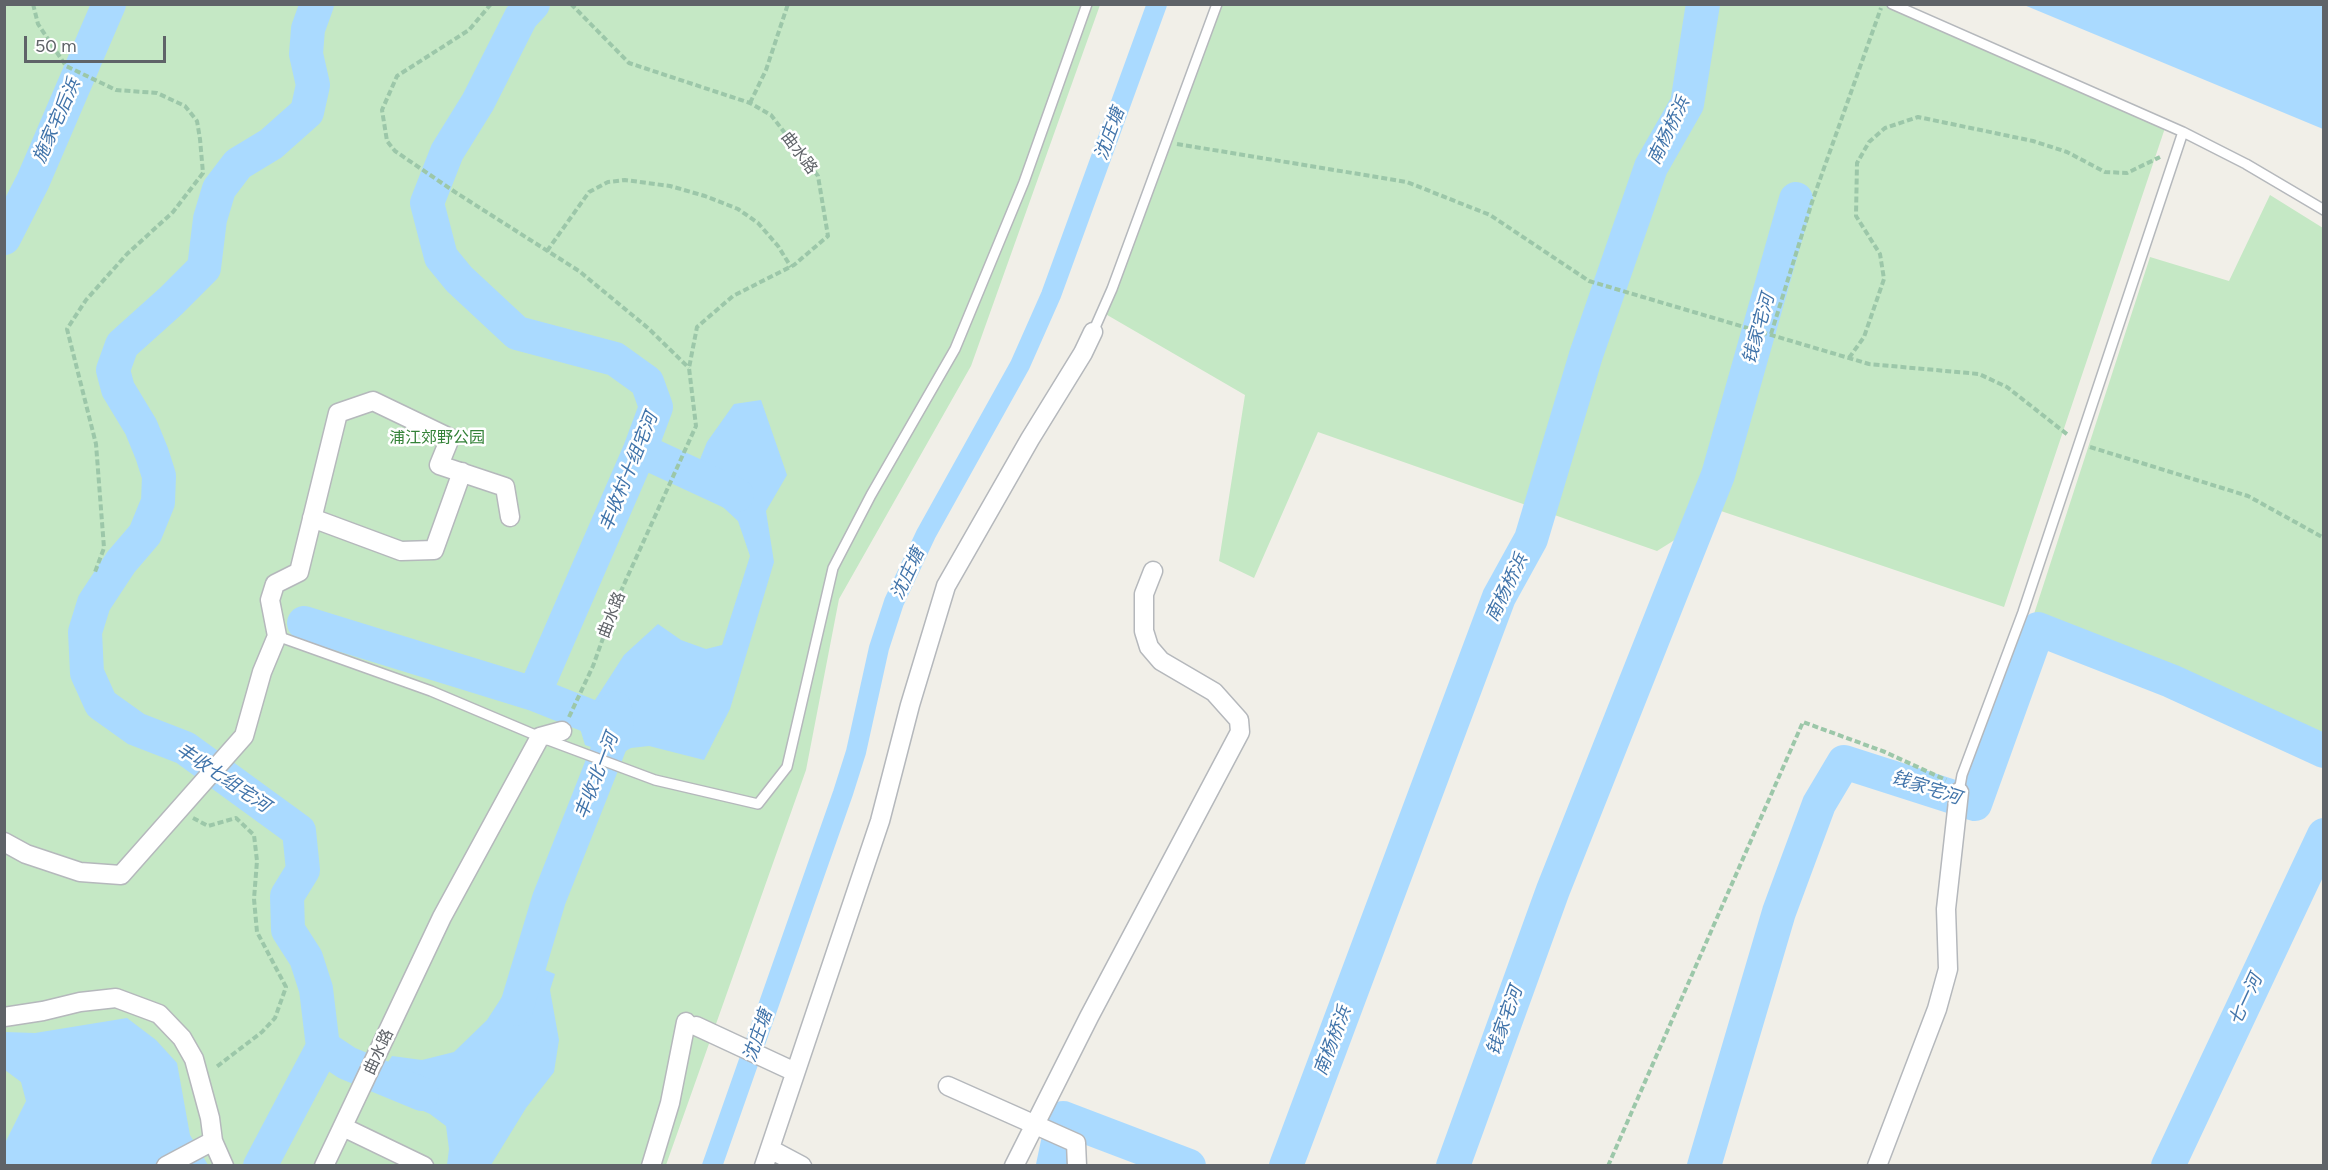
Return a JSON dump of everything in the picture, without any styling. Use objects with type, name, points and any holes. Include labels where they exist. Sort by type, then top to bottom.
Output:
[{"type":"street","points":[[802,1166],[767,1157],[792,1071],[880,821],[909,705],[946,586],[1030,439],[1083,353],[1093,332]]},
{"type":"street","points":[[4,842],[26,854],[80,872],[120,875],[244,736],[262,672],[277,636],[270,600],[275,584],[299,572],[338,413],[373,401],[450,438],[439,465],[505,487],[510,517]]},
{"type":"street","points":[[312,518],[400,551],[434,550],[462,472]]},
{"type":"street","points":[[1014,1166],[1039,1125],[1240,732],[1239,720],[1214,692],[1161,661],[1149,647],[1144,631],[1144,594],[1153,571]]},
{"type":"street","points":[[540,737],[562,731]]},
{"type":"street","name":"曲水路","points":[[324,1166],[442,916],[540,737]]},
{"type":"street","points":[[1877,1166],[1937,1008],[1948,969],[1946,909],[1958,795]]},
{"type":"street","points":[[4,1017],[80,1002],[116,999],[159,1014],[182,1038],[200,1079],[213,1141],[224,1165]]},
{"type":"street","points":[[651,1166],[691,1024],[792,1071]]},
{"type":"street","points":[[948,1086],[1076,1143],[1077,1166]]},
{"type":"street","points":[[343,1127],[424,1166]]},
{"type":"street","points":[[166,1166],[213,1141]]},
{"type":"lane","points":[[277,636],[431,691],[540,737],[655,780],[758,804],[787,767],[833,568],[871,495],[955,349],[1024,182],[1087,4]]},
{"type":"lane","points":[[1093,332],[1112,289],[1217,4]]},
{"type":"lane","points":[[1892,4],[2183,132],[2246,164],[2324,210]]},
{"type":"lane","points":[[1958,795],[1962,775],[2023,612],[2183,132]]},
{"type":"path","points":[[33,4],[38,24],[66,66],[116,90],[157,93],[185,106],[197,121],[203,173],[173,212],[127,254],[86,300],[67,329],[96,444],[104,548],[95,572]]},
{"type":"path","points":[[491,4],[469,30],[397,76],[382,110],[387,141],[395,152],[610,294],[690,368]]},
{"type":"path","points":[[571,4],[576,12],[629,63],[750,103],[766,70],[788,4]]},
{"type":"path","points":[[1771,334],[1813,199],[1882,4]]},
{"type":"path","name":"曲水路","points":[[562,731],[593,666],[616,602],[696,426],[690,368],[697,327],[733,296],[791,267],[828,236],[818,176],[771,115],[750,103]]},
{"type":"path","points":[[1850,358],[1864,337],[1884,279],[1880,254],[1856,216],[1857,163],[1869,142],[1885,128],[1918,117],[2033,141],[2067,152],[2105,172],[2127,173],[2177,149]]},
{"type":"path","points":[[1166,142],[1407,182],[1490,215],[1589,280],[1869,364],[1979,374],[2007,387],[2079,443],[2248,496],[2324,538]]},
{"type":"path","points":[[547,251],[590,192],[608,182],[625,180],[670,186],[738,209],[765,231],[791,267]]},
{"type":"path","points":[[1608,1166],[1803,722],[1885,752],[1958,795]]},
{"type":"path","points":[[178,810],[208,826],[236,818],[254,835],[257,861],[254,899],[257,932],[286,987],[275,1018],[262,1032],[200,1079]]},
{"type":"green space","name":"浦江郊野公园","points":[[5,5],[1100,5],[971,366],[839,599],[806,770],[666,1165],[5,1166]]},
{"type":"green space","points":[[1219,5],[1892,5],[2166,125],[2004,607],[1721,511],[1657,551],[1318,432],[1254,578],[1219,561],[1245,395],[1102,312]]},
{"type":"green space","points":[[2270,195],[2323,228],[2323,742],[2033,617],[2150,257],[2229,281]]},
{"type":"water","points":[[2024,5],[2323,5],[2323,129]]},
{"type":"water","points":[[761,400],[787,475],[766,511],[774,562],[730,709],[704,760],[649,746],[631,748],[617,756],[585,745],[579,725],[624,655],[658,624],[681,640],[706,649],[722,645],[750,556],[738,521],[711,496],[690,484],[707,442],[734,404]]},
{"type":"water","points":[[517,959],[555,974],[550,990],[559,1040],[554,1072],[526,1108],[491,1165],[447,1165],[449,1149],[446,1126],[430,1114],[371,1088],[392,1056],[422,1060],[454,1052],[487,1020],[509,986]]},
{"type":"water","points":[[127,1018],[156,1040],[177,1063],[190,1135],[208,1165],[5,1165],[5,1143],[26,1101],[21,1082],[5,1070],[5,1032],[35,1033]]},
{"type":"waterway","name":"施家宅后浜","points":[[4,238],[33,181],[109,4]]},
{"type":"waterway","name":"丰收七组宅河","points":[[260,1166],[323,1047],[316,989],[306,958],[288,930],[287,896],[303,870],[299,831],[185,748],[136,729],[101,704],[87,673],[85,632],[94,603],[121,562],[145,534],[158,502],[159,476],[152,454],[141,427],[118,389],[113,370],[122,345],[204,268],[210,219],[219,189],[238,164],[271,144],[307,112],[313,85],[306,54],[308,29],[317,4]]},
{"type":"waterway","name":"丰收村十组宅河","points":[[304,623],[534,694],[640,450],[656,407],[647,382],[615,359],[517,333],[459,279],[441,257],[427,203],[447,152],[478,102],[521,17],[533,4]]},
{"type":"waterway","name":"沈庄塘","points":[[712,1166],[843,793],[856,752],[879,648],[894,602],[926,534],[1020,365],[1051,295],[1157,4]]},
{"type":"waterway","name":"南杨桥浜","points":[[1286,1166],[1499,597],[1531,539],[1586,355],[1651,167],[1687,104],[1703,4]]},
{"type":"waterway","name":"钱家宅河","points":[[1453,1166],[1553,890],[1718,475],[1796,199]]},
{"type":"waterway","name":"丰收北一河","points":[[640,450],[737,495]]},
{"type":"waterway","name":"钱家宅河","points":[[1704,1166],[1779,912],[1819,804],[1844,762],[1975,804],[2038,629],[2171,681],[2324,751]]},
{"type":"waterway","points":[[534,694],[617,727]]},
{"type":"waterway","name":"丰收北一河","points":[[516,1009],[549,899],[617,727],[615,708]]},
{"type":"waterway","name":"七一河","points":[[2168,1166],[2324,835]]},
{"type":"waterway","points":[[323,1047],[347,1063],[422,1094]]},
{"type":"waterway","points":[[1053,1166],[1063,1118],[1189,1166]]}]
